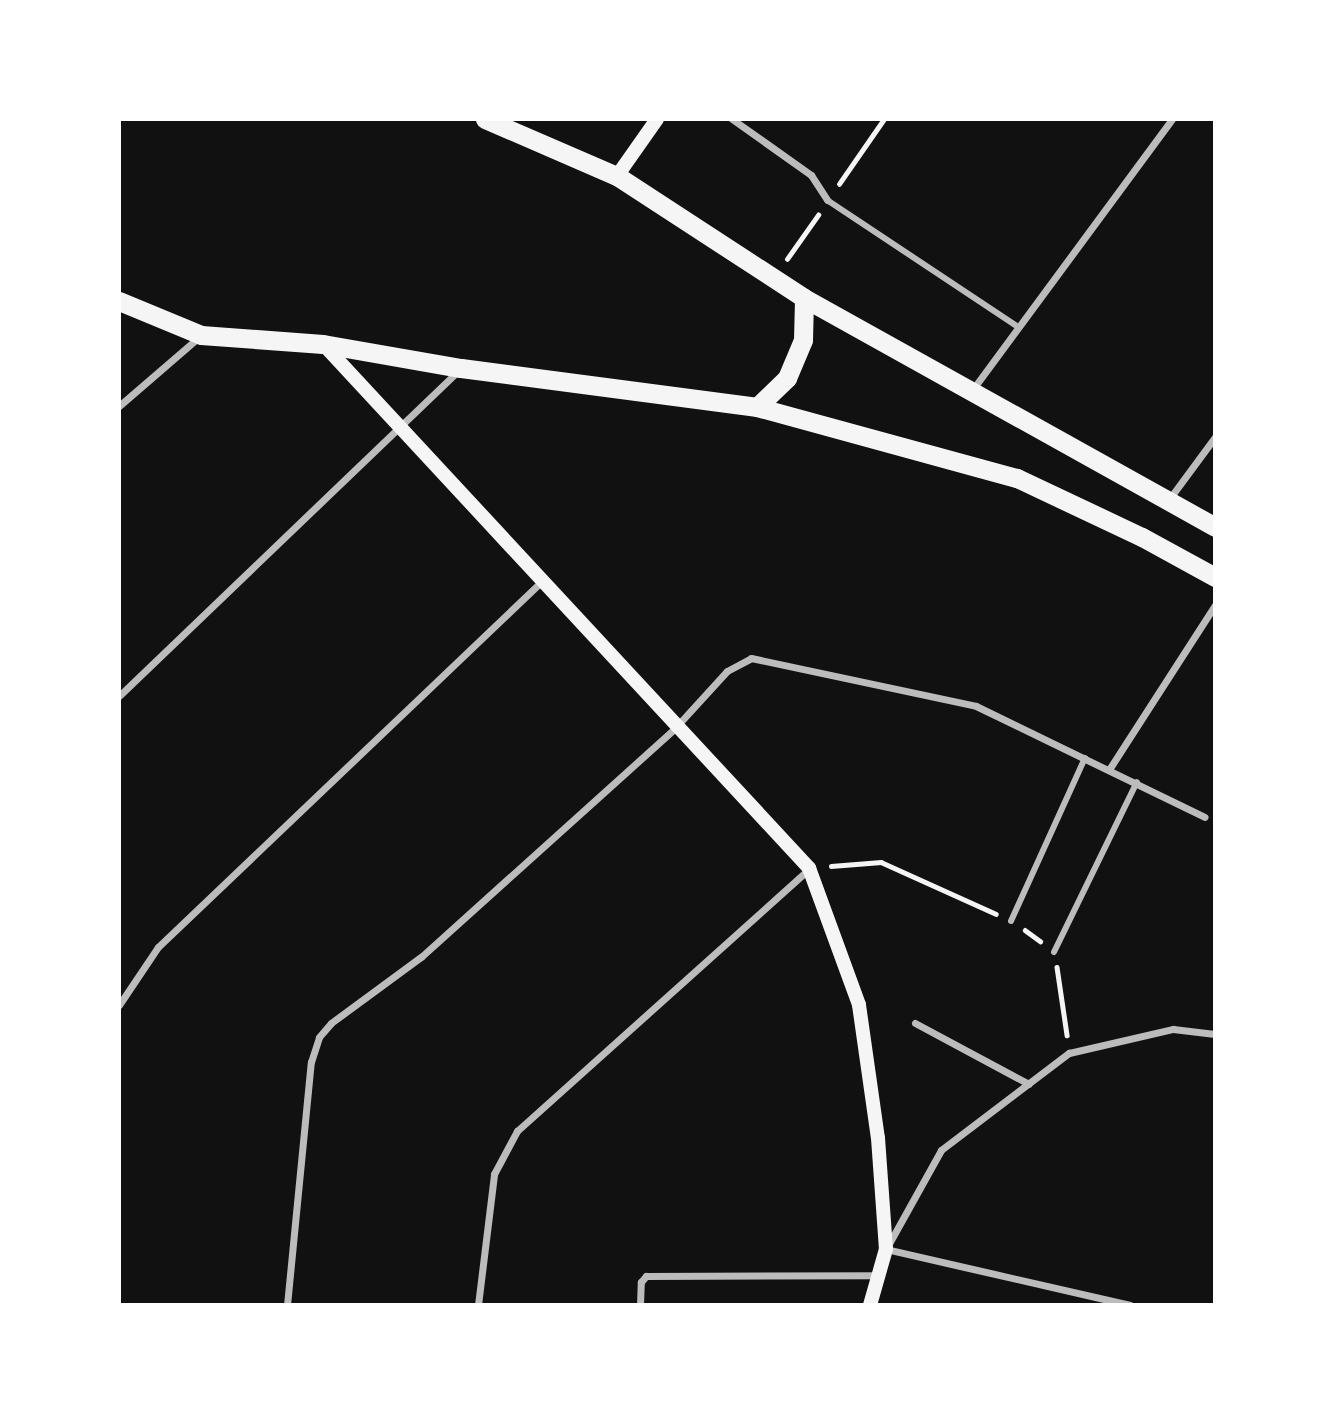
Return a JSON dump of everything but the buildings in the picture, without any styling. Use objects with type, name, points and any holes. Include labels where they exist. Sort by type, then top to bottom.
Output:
[{"type":"highway","points":[[485,119],[617,176],[804,298],[1215,527]]},
{"type":"highway","points":[[757,407],[787,378],[803,340],[804,298]]},
{"type":"highway","points":[[119,301],[201,335],[323,344],[461,368],[757,407],[1017,478],[1142,537],[1215,578]]},
{"type":"main road","points":[[617,176],[657,119]]},
{"type":"main road","points":[[323,344],[809,869],[859,1005],[878,1138],[886,1249],[870,1305]]},
{"type":"street","points":[[732,119],[811,175],[827,200],[1018,327]]},
{"type":"street","points":[[971,392],[1172,119]]},
{"type":"street","points":[[119,407],[201,335]]},
{"type":"street","points":[[119,696],[461,368]]},
{"type":"street","points":[[1167,501],[1215,437]]},
{"type":"street","points":[[119,1005],[158,947],[541,582]]},
{"type":"street","points":[[1110,768],[1215,605]]},
{"type":"street","points":[[287,1305],[311,1062],[319,1037],[331,1023],[421,957],[675,727],[727,671],[751,658],[976,706],[1110,768],[1205,817]]},
{"type":"street","points":[[1011,921],[1085,758]]},
{"type":"street","points":[[1055,952],[1137,782]]},
{"type":"street","points":[[478,1305],[494,1174],[517,1131],[809,869]]},
{"type":"street","points":[[915,1023],[1029,1084]]},
{"type":"street","points":[[1130,1305],[886,1249],[941,1150],[1069,1053],[1173,1029],[1215,1034]]},
{"type":"street","points":[[640,1305],[641,1282],[646,1276],[880,1275]]},
{"type":"path","points":[[809,869],[881,862],[1011,921],[1055,952],[1069,1053]]}]
